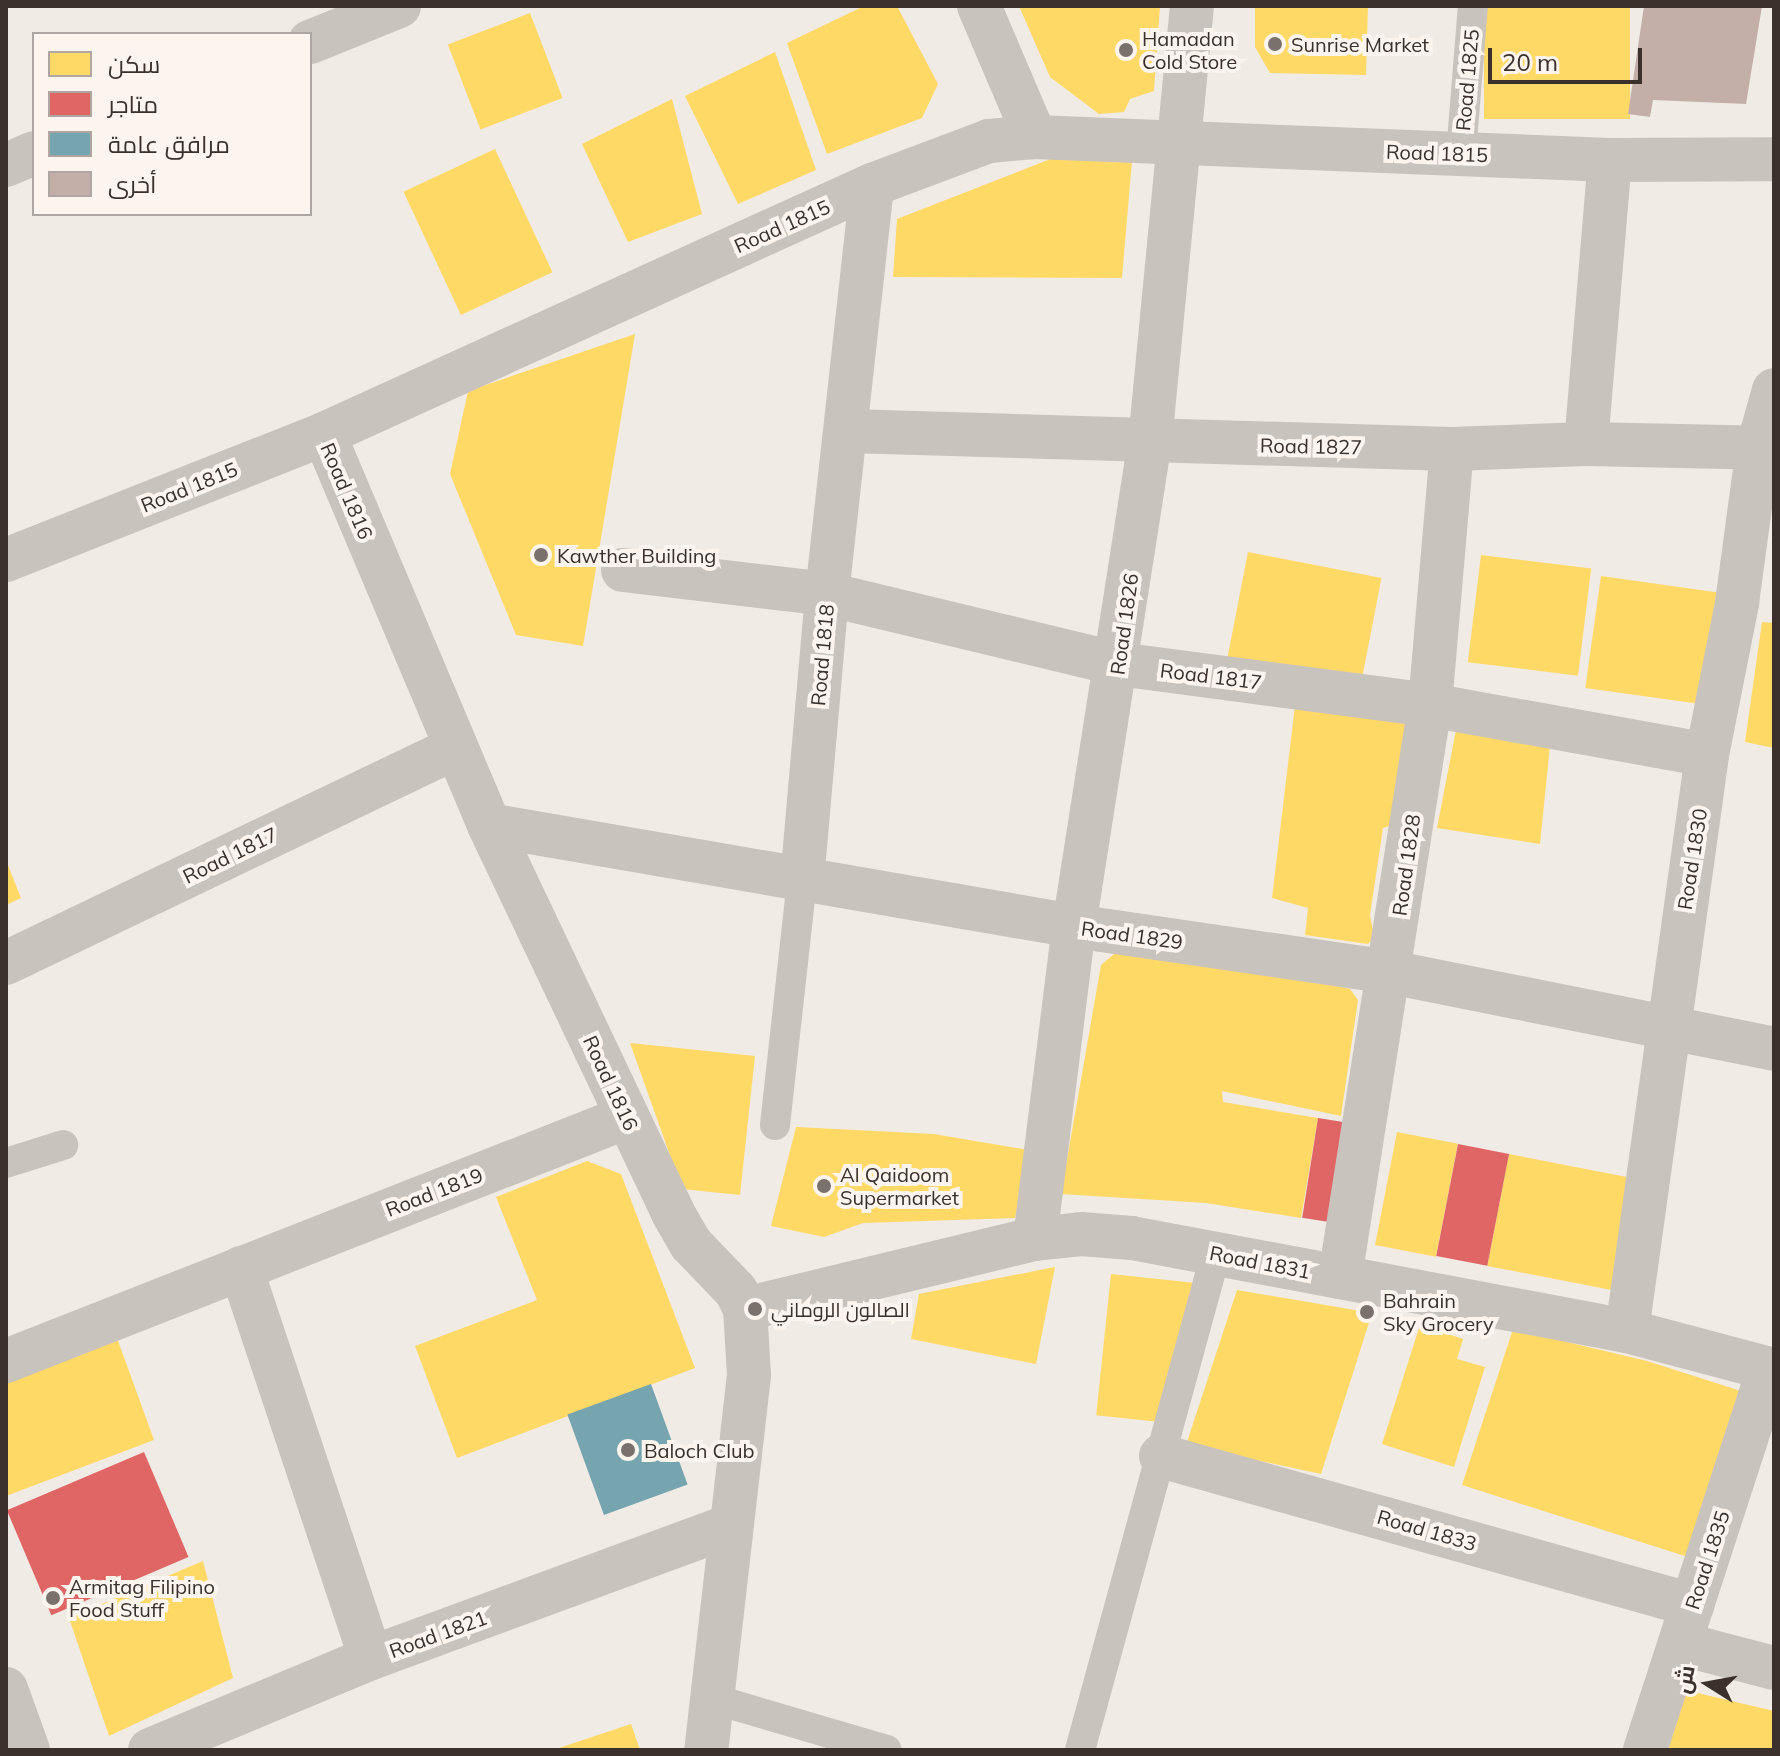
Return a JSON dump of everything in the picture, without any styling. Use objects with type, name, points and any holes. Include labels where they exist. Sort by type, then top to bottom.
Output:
[{"type":"street","points":[[312,41],[399,6]]},
{"type":"street","points":[[979,6],[1035,137]]},
{"type":"street","name":"Road 1826","points":[[1035,1239],[1074,926],[1118,664],[1150,442],[1192,6]]},
{"type":"street","name":"Road 1815","points":[[6,560],[324,434],[872,185],[989,141],[1035,137],[1610,160],[1774,159]]},
{"type":"street","points":[[6,165],[32,154]]},
{"type":"street","points":[[1586,444],[1610,160]]},
{"type":"street","name":"Road 1818","points":[[802,881],[827,594],[848,431],[872,185]]},
{"type":"street","name":"Road 1830","points":[[1627,1331],[1665,1030],[1707,755],[1756,604],[1766,447],[1774,390]]},
{"type":"street","name":"Road 1827","points":[[848,431],[1452,449],[1586,444],[1766,447]]},
{"type":"street","name":"Road 1816","points":[[324,434],[454,748],[627,1117],[686,1236],[736,1291],[745,1309],[751,1352],[706,1750]]},
{"type":"street","name":"Road 1828","points":[[1340,1277],[1430,705],[1452,449]]},
{"type":"street","name":"Road 1817","points":[[623,570],[827,594],[1118,664],[1430,705],[1707,755]]},
{"type":"street","name":"Road 1817","points":[[6,963],[454,748]]},
{"type":"street","name":"Road 1829","points":[[489,825],[1074,926],[1390,972],[1665,1030],[1774,1049]]},
{"type":"street","name":"Road 1819","points":[[6,1361],[627,1117]]},
{"type":"street","name":"Road 1831","points":[[745,1309],[1035,1239],[1081,1234],[1132,1238],[1627,1331],[1772,1369]]},
{"type":"street","points":[[241,1268],[371,1658]]},
{"type":"street","name":"Road 1835","points":[[1645,1750],[1772,1369]]},
{"type":"street","name":"Road 1833","points":[[1161,1456],[1687,1624],[1774,1668]]},
{"type":"street","name":"Road 1821","points":[[150,1750],[371,1658],[730,1526]]},
{"type":"street","points":[[6,1689],[28,1750]]},
{"type":"lane","name":"Road 1825","points":[[1461,154],[1473,6]]},
{"type":"lane","name":"Road 1818","points":[[775,1125],[802,881]]},
{"type":"lane","points":[[6,1163],[63,1145]]},
{"type":"lane","points":[[1080,1750],[1216,1253]]},
{"type":"lane","points":[[710,1698],[887,1750]]},
{"type":"building: سكن","points":[[864,6],[897,6],[938,84],[922,118],[827,154],[787,43]]},
{"type":"building: سكن","points":[[1019,6],[1160,6],[1154,91],[1130,99],[1124,112],[1099,114],[1050,77]]},
{"type":"building: سكن","points":[[1255,6],[1368,6],[1366,75],[1270,73],[1255,47]]},
{"type":"building: سكن","points":[[1484,6],[1630,6],[1630,119],[1484,119]]},
{"type":"building: سكن","points":[[530,13],[563,98],[480,129],[448,45]]},
{"type":"building: سكن","points":[[775,52],[816,170],[738,204],[685,96]]},
{"type":"building: سكن","points":[[672,99],[702,214],[628,242],[582,144]]},
{"type":"building: سكن","points":[[495,149],[552,272],[461,315],[403,192]]},
{"type":"building: سكن","points":[[1058,156],[1132,161],[1122,278],[893,277],[897,219]]},
{"type":"building: سكن","name":"Kawther Building","points":[[635,334],[583,646],[516,635],[450,474],[468,391]]},
{"type":"building: سكن","points":[[1248,552],[1382,578],[1358,699],[1225,673]]},
{"type":"building: سكن","points":[[1481,555],[1591,569],[1578,676],[1468,662]]},
{"type":"building: سكن","points":[[1601,576],[1720,593],[1704,705],[1585,688]]},
{"type":"building: سكن","points":[[1762,622],[1774,623],[1774,748],[1745,742]]},
{"type":"building: سكن","points":[[1296,697],[1417,712],[1399,823],[1383,828],[1370,915],[1374,937],[1368,944],[1305,935],[1308,908],[1272,898]]},
{"type":"building: سكن","points":[[1456,730],[1551,736],[1540,844],[1437,828]]},
{"type":"building: سكن","points":[[6,860],[21,898],[6,905]]},
{"type":"building: سكن","points":[[1120,949],[1307,978],[1350,989],[1358,1000],[1341,1116],[1222,1091],[1223,1102],[1318,1118],[1301,1218],[1206,1203],[1061,1194],[1101,965]]},
{"type":"building: سكن","points":[[630,1043],[755,1056],[740,1195],[682,1189]]},
{"type":"building: سكن","points":[[796,1127],[934,1134],[1029,1150],[1015,1218],[863,1223],[824,1237],[771,1226]]},
{"type":"building: سكن","points":[[1397,1132],[1458,1144],[1436,1257],[1375,1245]]},
{"type":"building: سكن","points":[[1509,1154],[1635,1178],[1613,1290],[1487,1266]]},
{"type":"building: سكن","points":[[587,1161],[621,1174],[695,1368],[457,1458],[415,1346],[537,1300],[496,1197]]},
{"type":"building: سكن","points":[[1055,1267],[1036,1364],[911,1339],[919,1294]]},
{"type":"building: سكن","points":[[1111,1274],[1194,1283],[1179,1424],[1096,1415]]},
{"type":"building: سكن","points":[[1237,1290],[1372,1313],[1321,1474],[1186,1445]]},
{"type":"building: سكن","points":[[1420,1325],[1463,1339],[1457,1359],[1485,1367],[1454,1467],[1382,1444]]},
{"type":"building: سكن","points":[[1513,1329],[1647,1361],[1741,1391],[1688,1557],[1462,1485]]},
{"type":"building: سكن","points":[[117,1338],[154,1440],[6,1496],[6,1379]]},
{"type":"building: سكن","points":[[203,1561],[233,1678],[109,1736],[69,1618]]},
{"type":"building: سكن","points":[[1689,1691],[1774,1711],[1774,1750],[1658,1750],[1667,1702]]},
{"type":"building: سكن","points":[[631,1724],[640,1750],[556,1750],[556,1749]]},
{"type":"building: متاجر","points":[[1318,1118],[1350,1123],[1334,1223],[1302,1218]]},
{"type":"building: متاجر","points":[[1458,1144],[1509,1154],[1487,1266],[1436,1256]]},
{"type":"building: متاجر","points":[[144,1452],[189,1557],[51,1615],[7,1510]]},
{"type":"building: مرافق عامة","name":"Baloch Club","points":[[651,1384],[688,1485],[604,1515],[567,1414]]},
{"type":"building: أخرى","points":[[1644,6],[1762,6],[1746,104],[1653,100],[1650,117],[1628,114]]},
{"type":"place","name":"Sunrise Market","points":[[1275,44]]},
{"type":"place","name":"Hamadan Cold Store","points":[[1126,50]]},
{"type":"place","name":"Kawther Building","points":[[541,555]]},
{"type":"place","name":"Al Qaidoom Supermarket","points":[[824,1186]]},
{"type":"place","name":"الصالون الروماني","points":[[755,1309]]},
{"type":"place","name":"Bahrain Sky Grocery","points":[[1367,1312]]},
{"type":"place","name":"Baloch Club","points":[[628,1450]]},
{"type":"place","name":"Armitag Filipino Food Stuff","points":[[53,1598]]}]
